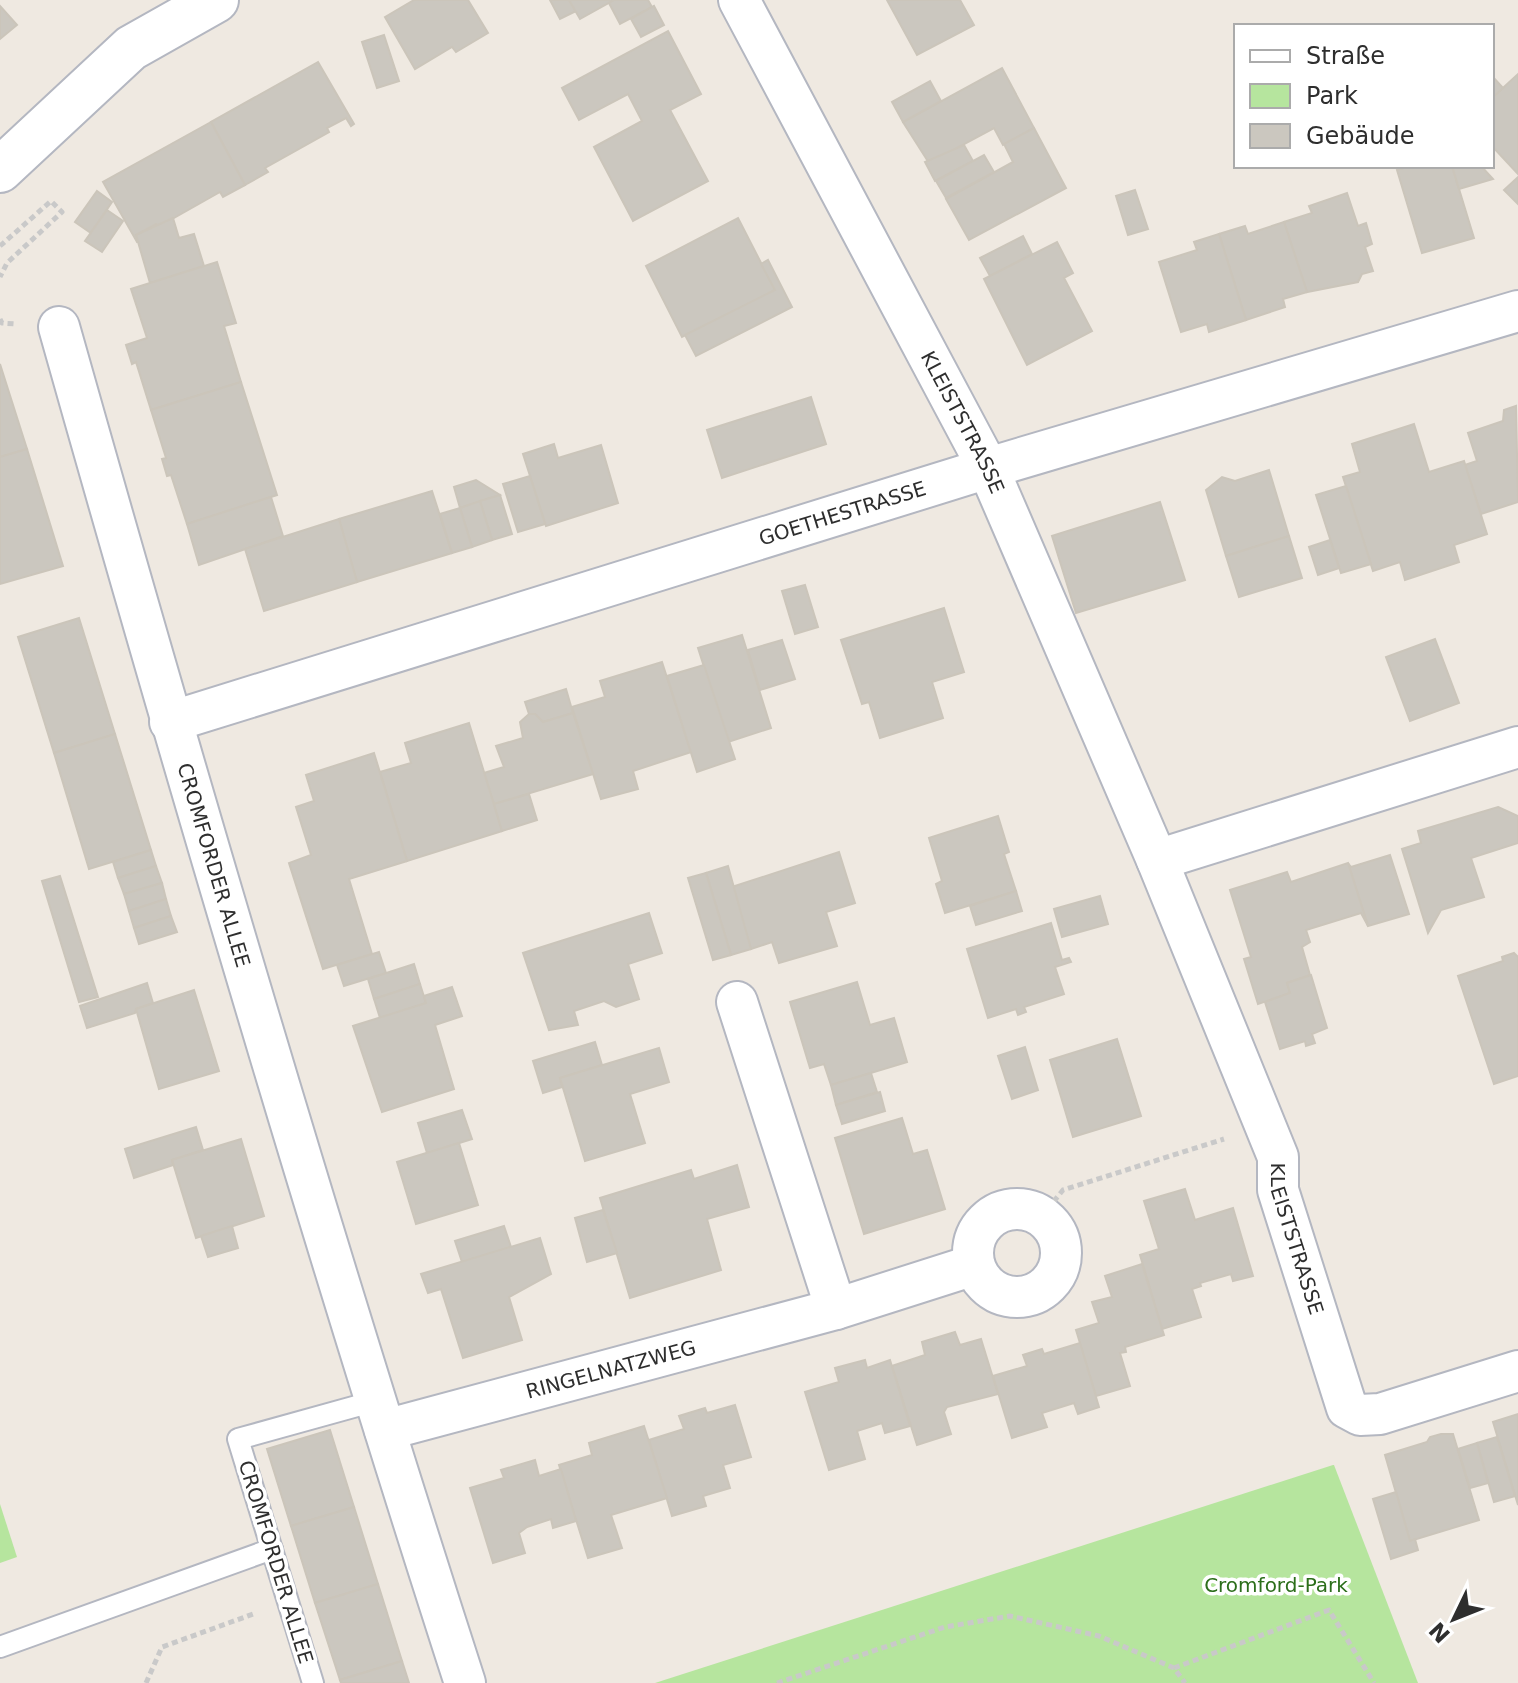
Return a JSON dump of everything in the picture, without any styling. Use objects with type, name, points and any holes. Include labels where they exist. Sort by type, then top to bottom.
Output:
[{"type":"main road","points":[[0,170],[131,48],[216,0]]},
{"type":"street","name":"KLEISTSTRASSE","points":[[739,0],[988,468],[1157,860],[1278,1157],[1278,1190],[1347,1408],[1360,1415],[1380,1414],[1518,1371]]},
{"type":"street","name":"GOETHESTRASSE","points":[[170,722],[988,468],[1518,311]]},
{"type":"street","name":"CROMFORDER ALLEE","points":[[59,327],[170,722],[380,1415],[465,1683]]},
{"type":"street","points":[[1157,860],[1518,747]]},
{"type":"street","points":[[737,1002],[836,1309]]},
{"type":"street","points":[[1026,1210],[1041,1217],[1055,1232],[1061,1247],[1060,1264],[1047,1286],[1028,1296],[1000,1294],[985,1284],[974,1265],[973,1247],[977,1233],[997,1214],[1026,1210]]},
{"type":"street","name":"RINGELNATZWEG","points":[[380,1415],[836,1309],[974,1265]]},
{"type":"lane","name":"CROMFORDER ALLEE","points":[[313,1683],[238,1439],[380,1415]]},
{"type":"lane","points":[[0,1647],[272,1549]]},
{"type":"path","points":[[0,246],[51,201],[62,212],[7,263],[0,277]]},
{"type":"path","points":[[1041,1217],[1063,1190],[1265,1126]]},
{"type":"path","points":[[146,1683],[162,1647],[288,1602]]},
{"type":"path","points":[[1174,1668],[1329,1610],[1374,1683]]},
{"type":"path","points":[[777,1683],[945,1627],[1010,1616],[1099,1636],[1174,1668],[1185,1683]]},
{"type":"green space","name":"Cromford-Park","points":[[1333,1465],[1418,1683],[655,1683]]},
{"type":"green space","points":[[0,1504],[17,1557],[0,1563]]},
{"type":"building","points":[[414,0],[468,0],[488,33],[456,52],[452,47],[415,69],[385,17]]},
{"type":"building","points":[[550,0],[569,0],[576,11],[560,19]]},
{"type":"building","points":[[569,0],[614,0],[580,19]]},
{"type":"building","points":[[614,0],[648,0],[652,7],[620,24],[609,3]]},
{"type":"building","points":[[887,0],[960,0],[974,25],[917,55]]},
{"type":"building","points":[[0,6],[17,25],[0,39]]},
{"type":"building","points":[[654,6],[664,25],[641,37],[631,19]]},
{"type":"building","points":[[668,31],[701,94],[670,110],[708,181],[633,221],[594,147],[642,121],[628,94],[579,120],[562,88]]},
{"type":"building","points":[[384,35],[399,81],[377,88],[362,42]]},
{"type":"building","points":[[318,62],[354,124],[351,126],[346,118],[327,128],[329,132],[265,168],[268,172],[245,185],[211,122]]},
{"type":"building","points":[[1002,68],[1034,128],[1003,145],[994,128],[929,163],[903,122]]},
{"type":"building","points":[[1518,74],[1518,174],[1494,148],[1494,96]]},
{"type":"building","points":[[1494,78],[1503,88],[1494,96]]},
{"type":"building","points":[[930,81],[941,101],[903,122],[892,102]]},
{"type":"building","points":[[211,122],[245,185],[223,197],[220,192],[158,227],[156,224],[136,235],[137,242],[103,182]]},
{"type":"building","points":[[1034,128],[1066,188],[969,240],[946,199],[1013,162],[1004,144]]},
{"type":"building","points":[[964,145],[973,161],[935,181],[925,162]]},
{"type":"building","points":[[984,155],[994,172],[946,198],[936,181]]},
{"type":"building","points":[[1453,168],[1474,238],[1422,253],[1397,170]]},
{"type":"building","points":[[1453,168],[1483,168],[1493,179],[1459,189]]},
{"type":"building","points":[[1518,177],[1518,204],[1504,190]]},
{"type":"building","points":[[1135,190],[1148,229],[1128,235],[1116,196]]},
{"type":"building","points":[[97,191],[112,202],[91,233],[75,222]]},
{"type":"building","points":[[1347,193],[1358,226],[1366,223],[1372,244],[1365,247],[1373,271],[1362,274],[1358,282],[1307,292],[1284,222],[1312,213],[1309,206]]},
{"type":"building","points":[[107,210],[123,221],[102,252],[85,241]]},
{"type":"building","points":[[173,218],[179,238],[194,234],[204,266],[150,283],[136,235]]},
{"type":"building","points":[[738,218],[775,290],[682,337],[646,266]]},
{"type":"building","points":[[1284,222],[1307,292],[1283,299],[1285,307],[1246,320],[1219,234],[1245,226],[1248,234]]},
{"type":"building","points":[[1219,234],[1246,320],[1209,332],[1207,324],[1181,332],[1159,262],[1197,250],[1194,242]]},
{"type":"building","points":[[1023,236],[1032,254],[990,276],[980,258]]},
{"type":"building","points":[[1057,242],[1073,273],[1064,278],[1092,331],[1027,365],[984,279]]},
{"type":"building","points":[[768,260],[792,307],[696,356],[685,335],[775,290],[761,264]]},
{"type":"building","points":[[217,262],[236,323],[224,326],[241,382],[151,410],[136,362],[132,364],[126,345],[147,338],[131,289]]},
{"type":"building","points":[[0,364],[27,449],[0,457]]},
{"type":"building","points":[[241,382],[277,495],[187,524],[171,475],[167,476],[162,459],[166,458],[151,410]]},
{"type":"building","points":[[811,397],[826,444],[722,478],[707,430]]},
{"type":"building","points":[[1516,406],[1518,502],[1481,514],[1465,465],[1477,461],[1468,433],[1503,421],[1504,410]]},
{"type":"building","points":[[1414,424],[1429,472],[1464,461],[1487,534],[1454,545],[1459,562],[1405,580],[1400,562],[1373,571],[1343,477],[1360,472],[1352,444]]},
{"type":"building","points":[[554,444],[558,458],[601,445],[618,503],[546,526],[523,454]]},
{"type":"building","points":[[27,449],[63,566],[0,584],[0,457]]},
{"type":"building","points":[[1269,470],[1289,536],[1226,556],[1206,490],[1222,477],[1235,481]]},
{"type":"building","points":[[530,476],[545,524],[518,532],[503,484]]},
{"type":"building","points":[[476,480],[500,495],[460,508],[454,487]]},
{"type":"building","points":[[1346,486],[1371,564],[1341,573],[1316,495]]},
{"type":"building","points":[[432,491],[452,553],[357,582],[339,519]]},
{"type":"building","points":[[500,495],[512,534],[492,540],[480,501]]},
{"type":"building","points":[[271,497],[283,536],[199,565],[187,524]]},
{"type":"building","points":[[480,501],[492,540],[472,547],[460,508]]},
{"type":"building","points":[[1160,502],[1185,580],[1076,613],[1052,536]]},
{"type":"building","points":[[460,508],[472,547],[452,553],[440,514]]},
{"type":"building","points":[[339,519],[357,582],[264,611],[245,549]]},
{"type":"building","points":[[1289,536],[1302,578],[1239,597],[1226,556]]},
{"type":"building","points":[[1330,540],[1339,568],[1318,575],[1309,547]]},
{"type":"building","points":[[805,585],[818,627],[795,634],[782,591]]},
{"type":"building","points":[[944,608],[964,672],[932,682],[943,718],[880,738],[869,702],[862,704],[841,640]]},
{"type":"building","points":[[79,618],[115,734],[54,753],[18,637]]},
{"type":"building","points":[[742,635],[771,728],[728,742],[698,648]]},
{"type":"building","points":[[1435,639],[1459,703],[1410,721],[1386,657]]},
{"type":"building","points":[[782,640],[795,679],[760,690],[748,650]]},
{"type":"building","points":[[662,662],[691,752],[633,771],[638,789],[601,799],[572,707],[605,697],[600,681]]},
{"type":"building","points":[[704,665],[735,759],[697,772],[667,676]]},
{"type":"building","points":[[566,689],[573,713],[543,722],[535,714],[529,714],[525,702]]},
{"type":"building","points":[[573,713],[593,774],[494,804],[484,773],[504,767],[496,746],[523,738],[520,722],[529,714],[535,714],[543,722]]},
{"type":"building","points":[[469,723],[502,831],[407,861],[380,772],[411,763],[405,743]]},
{"type":"building","points":[[115,734],[151,850],[89,869],[54,753]]},
{"type":"building","points":[[374,753],[407,861],[349,879],[372,954],[323,969],[289,863],[311,855],[296,807],[314,801],[306,775]]},
{"type":"building","points":[[529,794],[537,820],[502,831],[494,804]]},
{"type":"building","points":[[1498,807],[1518,816],[1518,843],[1471,858],[1484,897],[1441,910],[1428,933],[1402,849],[1421,843],[1418,831]]},
{"type":"building","points":[[998,816],[1009,852],[1004,854],[1016,891],[945,913],[936,884],[942,881],[929,838]]},
{"type":"building","points":[[151,850],[156,866],[118,878],[113,862]]},
{"type":"building","points":[[839,852],[855,903],[826,912],[837,946],[779,963],[772,942],[751,949],[732,887]]},
{"type":"building","points":[[1390,855],[1409,914],[1368,926],[1348,863],[1351,867]]},
{"type":"building","points":[[1348,863],[1368,926],[1361,913],[1306,930],[1310,942],[1302,947],[1310,975],[1287,983],[1290,993],[1258,1004],[1244,959],[1251,957],[1230,890],[1287,872],[1291,882]]},
{"type":"building","points":[[156,866],[162,883],[124,894],[118,878]]},
{"type":"building","points":[[728,866],[751,949],[731,955],[706,873]]},
{"type":"building","points":[[706,873],[731,955],[713,960],[688,878]]},
{"type":"building","points":[[60,876],[98,997],[79,1002],[42,881]]},
{"type":"building","points":[[162,883],[166,899],[129,911],[124,894]]},
{"type":"building","points":[[1016,891],[1022,911],[976,925],[970,906]]},
{"type":"building","points":[[1100,896],[1108,924],[1062,937],[1054,909]]},
{"type":"building","points":[[166,899],[171,916],[134,928],[129,911]]},
{"type":"building","points":[[649,913],[662,953],[628,964],[639,999],[616,1007],[604,1001],[574,1011],[578,1025],[549,1030],[523,953]]},
{"type":"building","points":[[171,916],[177,932],[139,944],[134,928]]},
{"type":"building","points":[[1051,923],[1062,960],[1069,958],[1071,962],[1055,967],[1064,994],[1024,1007],[1026,1012],[1018,1015],[1016,1009],[988,1018],[967,949]]},
{"type":"building","points":[[379,952],[386,973],[344,986],[337,965]]},
{"type":"building","points":[[1514,953],[1518,957],[1518,1076],[1494,1084],[1458,976],[1503,961],[1502,957]]},
{"type":"building","points":[[414,964],[420,984],[374,999],[368,979]]},
{"type":"building","points":[[1311,975],[1327,1028],[1312,1034],[1315,1043],[1306,1046],[1305,1041],[1280,1049],[1265,1002],[1290,993],[1287,983]]},
{"type":"building","points":[[857,982],[870,1025],[894,1018],[907,1062],[831,1085],[824,1064],[810,1068],[790,1002]]},
{"type":"building","points":[[147,983],[153,1003],[136,1009],[135,1013],[87,1028],[80,1006]]},
{"type":"building","points":[[420,984],[426,1003],[380,1018],[374,999]]},
{"type":"building","points":[[452,987],[462,1016],[435,1025],[454,1089],[382,1112],[353,1026],[426,1003],[424,996]]},
{"type":"building","points":[[194,990],[219,1071],[159,1089],[136,1009]]},
{"type":"building","points":[[1117,1039],[1141,1116],[1073,1137],[1050,1060]]},
{"type":"building","points":[[595,1042],[602,1065],[560,1078],[562,1087],[543,1093],[533,1061]]},
{"type":"building","points":[[1025,1047],[1038,1090],[1012,1099],[998,1056]]},
{"type":"building","points":[[659,1048],[669,1082],[630,1094],[645,1143],[585,1161],[560,1078]]},
{"type":"building","points":[[871,1073],[877,1092],[836,1105],[831,1085]]},
{"type":"building","points":[[880,1092],[885,1111],[842,1124],[836,1105]]},
{"type":"building","points":[[462,1110],[472,1139],[427,1153],[418,1123]]},
{"type":"building","points":[[902,1118],[913,1154],[927,1150],[945,1209],[864,1234],[835,1138]]},
{"type":"building","points":[[196,1127],[203,1150],[172,1160],[173,1165],[134,1178],[125,1149]]},
{"type":"building","points":[[241,1139],[264,1216],[196,1238],[172,1160]]},
{"type":"building","points":[[459,1143],[478,1205],[416,1224],[397,1162]]},
{"type":"building","points":[[737,1165],[749,1207],[707,1219],[721,1270],[630,1298],[600,1198],[691,1170],[694,1179]]},
{"type":"building","points":[[1185,1189],[1195,1220],[1233,1208],[1253,1276],[1233,1281],[1231,1274],[1200,1283],[1201,1286],[1192,1289],[1201,1317],[1162,1329],[1140,1255],[1159,1249],[1144,1201]]},
{"type":"building","points":[[603,1210],[617,1253],[587,1262],[575,1218]]},
{"type":"building","points":[[232,1226],[238,1248],[208,1257],[201,1236]]},
{"type":"building","points":[[504,1226],[511,1247],[462,1262],[455,1241]]},
{"type":"building","points":[[540,1238],[551,1274],[509,1297],[522,1340],[463,1358],[441,1289],[428,1293],[421,1274]]},
{"type":"building","points":[[1142,1264],[1164,1335],[1125,1347],[1126,1352],[1120,1353],[1130,1386],[1096,1396],[1076,1330],[1099,1323],[1092,1302],[1112,1297],[1105,1276]]},
{"type":"building","points":[[955,1332],[960,1345],[981,1339],[998,1394],[947,1407],[944,1412],[951,1434],[917,1445],[892,1366],[925,1355],[922,1342]]},
{"type":"building","points":[[1080,1343],[1099,1407],[1078,1414],[1074,1403],[1042,1413],[1047,1427],[1012,1438],[993,1376],[1027,1366],[1023,1355],[1042,1349],[1044,1354]]},
{"type":"building","points":[[865,1360],[867,1368],[890,1360],[910,1426],[885,1433],[882,1423],[857,1431],[865,1459],[829,1470],[805,1392],[839,1382],[835,1368]]},
{"type":"building","points":[[735,1405],[751,1457],[723,1465],[730,1488],[703,1496],[706,1506],[672,1516],[649,1440],[684,1429],[679,1416],[705,1408],[707,1413]]},
{"type":"building","points":[[1518,1414],[1518,1505],[1493,1422]]},
{"type":"building","points":[[644,1426],[667,1498],[611,1515],[622,1548],[588,1558],[559,1465],[592,1455],[589,1443]]},
{"type":"building","points":[[330,1430],[354,1507],[291,1526],[267,1449]]},
{"type":"building","points":[[1453,1434],[1479,1520],[1410,1541],[1385,1455],[1427,1442],[1430,1437]]},
{"type":"building","points":[[1497,1437],[1515,1496],[1494,1502],[1477,1443]]},
{"type":"building","points":[[1477,1443],[1488,1483],[1470,1488],[1458,1449]]},
{"type":"building","points":[[535,1460],[539,1476],[561,1469],[576,1521],[553,1528],[551,1519],[527,1527],[519,1533],[525,1553],[493,1563],[470,1488],[504,1478],[501,1470]]},
{"type":"building","points":[[1396,1492],[1410,1541],[1415,1539],[1418,1550],[1391,1559],[1373,1499]]},
{"type":"building","points":[[354,1507],[378,1584],[315,1603],[291,1526]]},
{"type":"building","points":[[378,1584],[402,1661],[340,1680],[315,1603]]},
{"type":"building","points":[[402,1661],[409,1683],[341,1683],[340,1680]]}]
